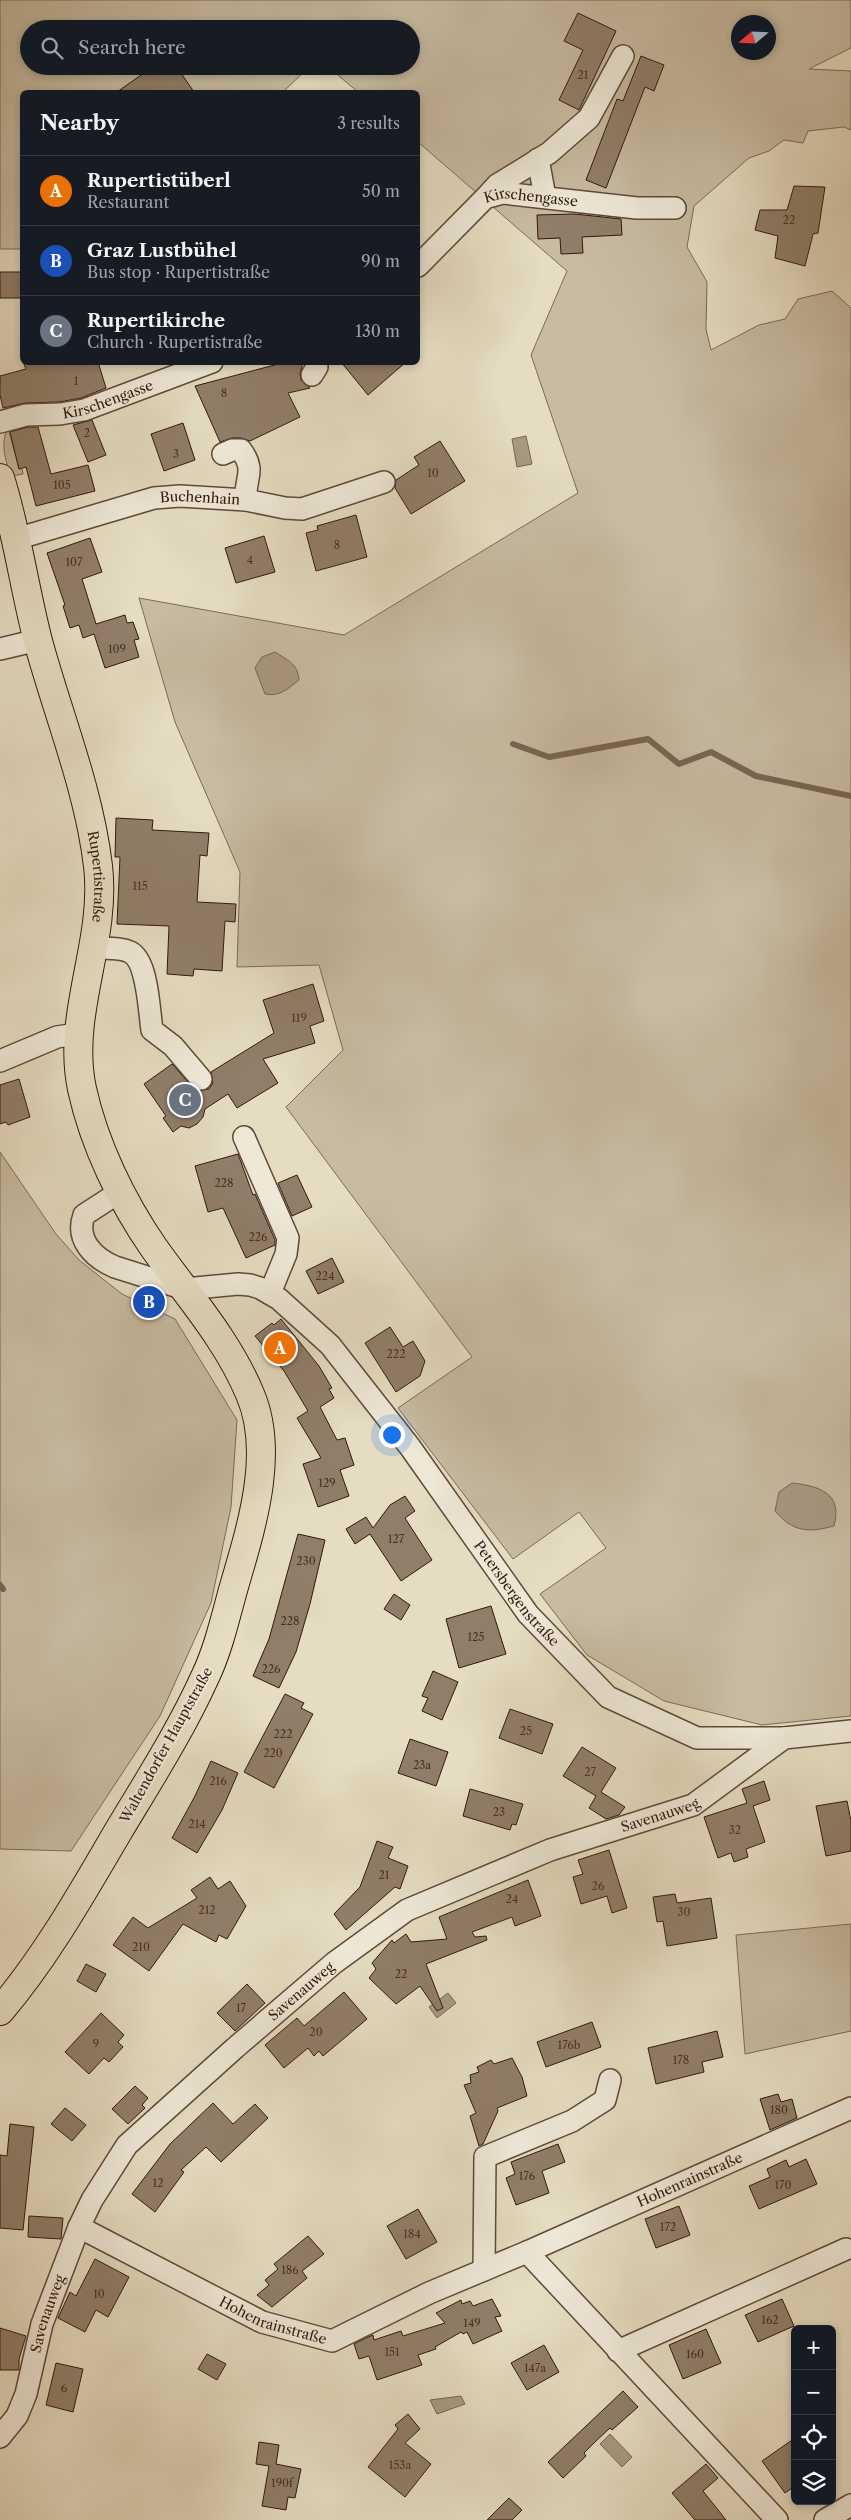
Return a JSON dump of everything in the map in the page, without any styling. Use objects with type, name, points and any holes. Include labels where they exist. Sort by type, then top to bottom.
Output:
[{"type":"main road","name":"Rupertistraße","points":[[0,478],[16,538],[38,640],[86,807],[98,866],[100,899],[95,948],[77,1034],[80,1075],[87,1105],[121,1191],[153,1246],[185,1289]]},
{"type":"main road","name":"Waltendorfer Hauptstraße","points":[[0,2011],[43,1953],[82,1892],[187,1712],[206,1676],[242,1560],[258,1483],[260,1442],[258,1421],[252,1398],[231,1354],[185,1289]]},
{"type":"street","points":[[485,198],[497,185],[538,159],[589,118],[623,56]]},
{"type":"street","points":[[538,159],[545,198]]},
{"type":"street","name":"Kirschengasse","points":[[420,264],[485,198],[503,193],[636,208],[675,208]]},
{"type":"street","name":"Kirschengasse","points":[[0,422],[26,414],[60,414],[84,410],[204,365]]},
{"type":"street","points":[[223,454],[232,450],[241,450],[250,462],[250,475],[245,489],[246,500]]},
{"type":"street","name":"Buchenhain","points":[[16,538],[154,498],[180,496],[246,500],[284,508],[302,508],[384,482]]},
{"type":"street","points":[[0,649],[38,640]]},
{"type":"street","points":[[95,948],[118,949],[134,955],[143,970],[152,1030],[173,1046],[201,1079]]},
{"type":"street","points":[[0,1061],[57,1037],[77,1034]]},
{"type":"street","points":[[244,1137],[288,1238],[286,1254],[270,1293]]},
{"type":"street","points":[[121,1191],[88,1211],[82,1221],[82,1236],[86,1245],[105,1263],[185,1289]]},
{"type":"street","name":"Petersbergenstraße","points":[[185,1289],[238,1284],[260,1288],[270,1293],[330,1345],[410,1448],[528,1614],[608,1697],[697,1738],[784,1738],[851,1731]]},
{"type":"street","name":"Savenauweg","points":[[0,2437],[17,2416],[26,2394],[42,2324],[79,2227],[92,2200],[127,2145],[334,1963],[407,1910],[550,1850],[693,1805],[784,1738]]},
{"type":"street","points":[[484,2270],[485,2157],[572,2121],[605,2100],[610,2080]]},
{"type":"street","name":"Hohenrainstraße","points":[[79,2227],[262,2322],[332,2341],[429,2293],[527,2252],[851,2108]]},
{"type":"street","points":[[618,2351],[846,2249]]},
{"type":"street","points":[[527,2252],[777,2520]]},
{"type":"street","points":[[825,2520],[851,2505]]},
{"type":"shaded area","points":[[0,0],[851,0],[851,48],[809,69],[851,71],[851,130],[844,127],[808,131],[803,143],[784,140],[769,151],[749,158],[694,206],[687,247],[707,282],[706,329],[711,350],[759,325],[785,319],[798,299],[832,291],[851,308],[851,1716],[762,1725],[664,1701],[587,1655],[540,1594],[606,1548],[579,1512],[513,1559],[398,1408],[472,1357],[286,1107],[343,1050],[319,965],[237,967],[240,872],[175,722],[139,598],[344,635],[578,493],[531,355],[567,271],[420,144],[420,90],[356,90],[338,75],[420,75],[420,20],[20,20],[20,75],[301,75],[285,90],[20,90],[20,249],[0,249]]},
{"type":"shaded area","points":[[8,428],[19,469],[22,468],[23,474],[11,476],[9,470],[4,445]]},
{"type":"shaded area","points":[[526,436],[532,464],[517,467],[512,439]]},
{"type":"shaded area","points":[[275,652],[294,666],[299,680],[287,689],[270,695],[265,694],[255,668],[262,657]]},
{"type":"shaded area","points":[[0,1152],[56,1234],[79,1260],[122,1294],[175,1319],[237,1420],[231,1507],[211,1603],[160,1716],[71,1851],[0,1849]]},
{"type":"shaded area","points":[[792,1483],[820,1489],[832,1499],[836,1515],[834,1526],[816,1530],[801,1529],[788,1523],[775,1511],[779,1492]]},
{"type":"shaded area","points":[[851,1924],[851,2031],[745,2054],[736,1935]]},
{"type":"shaded area","points":[[448,1993],[456,2003],[437,2018],[429,2007]]},
{"type":"shaded area","points":[[461,2396],[465,2404],[437,2414],[430,2400]]},
{"type":"shaded area","points":[[610,2434],[632,2457],[622,2467],[600,2444]]},
{"type":"building","points":[[578,13],[616,31],[579,110],[559,100],[583,50],[564,41]]},
{"type":"building","points":[[641,56],[664,65],[654,91],[645,87],[606,188],[586,180],[617,99],[623,101]]},
{"type":"building","points":[[141,75],[182,75],[193,90],[120,90]]},
{"type":"building","points":[[794,186],[825,187],[818,233],[813,234],[805,266],[775,258],[778,236],[755,230],[760,210],[787,210]]},
{"type":"building","points":[[575,214],[621,219],[622,235],[582,237],[583,253],[561,254],[560,238],[538,239],[537,215]]},
{"type":"building","points":[[0,272],[20,272],[20,298],[0,298]]},
{"type":"building","points":[[24,365],[99,365],[106,388],[81,398],[59,402],[25,403],[3,408],[0,395],[0,376],[26,369]]},
{"type":"building","points":[[275,365],[302,365],[301,380],[310,388],[288,393],[300,417],[250,441],[232,438],[220,442],[195,386]]},
{"type":"building","points":[[343,365],[403,365],[368,395]]},
{"type":"building","points":[[92,420],[106,455],[88,462],[73,425]]},
{"type":"building","points":[[183,423],[195,460],[164,471],[151,434]]},
{"type":"building","points":[[28,427],[38,427],[51,474],[88,465],[95,491],[36,506],[26,467],[19,469],[10,432]]},
{"type":"building","points":[[440,441],[465,481],[411,514],[395,488],[396,480],[419,465],[414,457]]},
{"type":"building","points":[[356,515],[367,557],[316,571],[306,533],[318,530],[317,526]]},
{"type":"building","points":[[264,536],[275,572],[236,583],[225,548]]},
{"type":"building","points":[[90,538],[102,572],[82,579],[96,624],[125,615],[127,623],[133,622],[139,639],[134,640],[139,657],[105,668],[94,634],[83,638],[79,625],[70,628],[63,606],[65,605],[47,553]]},
{"type":"building","points":[[116,818],[153,820],[152,830],[209,833],[207,856],[200,855],[197,902],[236,904],[235,922],[225,921],[222,971],[194,969],[193,976],[167,974],[169,926],[117,924],[120,857],[115,857]]},
{"type":"building","points":[[313,984],[324,1021],[310,1026],[315,1043],[263,1059],[278,1083],[237,1108],[228,1094],[205,1109],[203,1117],[197,1124],[189,1128],[181,1126],[173,1132],[163,1118],[166,1116],[144,1084],[172,1064],[196,1091],[209,1089],[213,1083],[211,1072],[274,1033],[263,1000]]},
{"type":"building","points":[[19,1079],[30,1117],[8,1125],[6,1122],[0,1124],[0,1085]]},
{"type":"building","points":[[238,1154],[253,1195],[255,1194],[275,1240],[275,1245],[246,1258],[223,1208],[208,1212],[195,1166]]},
{"type":"building","points":[[297,1175],[312,1207],[292,1216],[278,1183]]},
{"type":"building","points":[[332,1258],[344,1282],[318,1294],[306,1271]]},
{"type":"building","points":[[281,1319],[319,1366],[332,1388],[329,1389],[334,1398],[320,1407],[337,1440],[345,1438],[354,1465],[340,1470],[349,1496],[318,1507],[303,1464],[321,1458],[297,1418],[308,1411],[284,1371],[255,1336],[272,1323],[274,1325]]},
{"type":"building","points":[[390,1327],[403,1347],[413,1341],[425,1361],[420,1376],[396,1392],[365,1343]]},
{"type":"building","points":[[405,1496],[415,1511],[405,1518],[432,1560],[401,1581],[370,1534],[355,1544],[346,1529],[366,1517],[373,1528],[390,1505]]},
{"type":"building","points":[[298,1534],[325,1540],[310,1604],[296,1652],[279,1688],[253,1676],[269,1639]]},
{"type":"building","points":[[394,1594],[410,1605],[401,1620],[384,1609]]},
{"type":"building","points":[[491,1606],[506,1654],[459,1668],[446,1619]]},
{"type":"building","points":[[433,1671],[458,1682],[442,1720],[422,1711],[428,1698],[422,1696]]},
{"type":"building","points":[[285,1694],[304,1703],[301,1708],[313,1714],[274,1788],[244,1772]]},
{"type":"building","points":[[510,1709],[553,1724],[542,1754],[499,1738]]},
{"type":"building","points":[[410,1739],[448,1752],[436,1786],[398,1773]]},
{"type":"building","points":[[582,1747],[616,1768],[601,1792],[625,1807],[619,1815],[606,1819],[589,1808],[596,1796],[563,1776]]},
{"type":"building","points":[[211,1761],[238,1773],[222,1810],[197,1853],[172,1838],[195,1796]]},
{"type":"building","points":[[764,1781],[770,1800],[753,1806],[765,1842],[746,1849],[748,1857],[734,1862],[731,1853],[718,1858],[704,1817],[747,1803],[742,1789]]},
{"type":"building","points":[[470,1789],[523,1804],[516,1825],[512,1824],[510,1830],[463,1816]]},
{"type":"building","points":[[847,1801],[851,1821],[851,1851],[826,1856],[816,1806]]},
{"type":"building","points":[[377,1841],[393,1847],[388,1858],[408,1866],[400,1889],[395,1887],[346,1930],[334,1914],[360,1887]]},
{"type":"building","points":[[609,1850],[627,1908],[612,1913],[607,1896],[581,1904],[573,1877],[583,1874],[578,1860]]},
{"type":"building","points":[[210,1877],[218,1889],[230,1881],[246,1906],[227,1939],[219,1935],[216,1942],[183,1924],[149,1971],[113,1945],[133,1917],[148,1928],[197,1898],[191,1890]]},
{"type":"building","points":[[528,1880],[541,1916],[515,1926],[512,1917],[472,1932],[475,1937],[486,1936],[487,1940],[426,1964],[443,2008],[437,2011],[420,1986],[396,2004],[369,1978],[376,1969],[372,1963],[392,1940],[394,1943],[406,1934],[411,1942],[447,1939],[439,1917]]},
{"type":"building","points":[[675,1894],[677,1903],[711,1898],[717,1938],[667,1946],[663,1921],[657,1922],[653,1897]]},
{"type":"building","points":[[86,1964],[106,1974],[96,1992],[77,1981]]},
{"type":"building","points":[[247,1984],[265,2003],[235,2031],[217,2013]]},
{"type":"building","points":[[344,1992],[367,2019],[323,2056],[319,2051],[314,2056],[308,2048],[284,2068],[265,2045],[297,2018],[304,2026]]},
{"type":"building","points":[[101,2013],[124,2035],[118,2042],[123,2047],[109,2062],[104,2058],[89,2074],[65,2052]]},
{"type":"building","points":[[592,2022],[601,2047],[546,2067],[537,2042]]},
{"type":"building","points":[[717,2031],[723,2057],[702,2062],[704,2072],[656,2084],[648,2048]]},
{"type":"building","points":[[512,2058],[522,2077],[527,2096],[497,2108],[498,2111],[483,2144],[479,2146],[470,2116],[476,2113],[464,2085],[471,2083],[470,2075],[479,2072],[477,2067],[491,2060],[494,2064]]},
{"type":"building","points":[[135,2086],[148,2098],[142,2105],[145,2108],[128,2124],[112,2109]]},
{"type":"building","points":[[778,2094],[781,2102],[792,2099],[797,2118],[770,2130],[760,2099]]},
{"type":"building","points":[[213,2103],[233,2124],[255,2104],[268,2118],[221,2162],[206,2147],[181,2170],[184,2172],[155,2212],[132,2194],[170,2144]]},
{"type":"building","points":[[65,2108],[86,2125],[72,2141],[51,2124]]},
{"type":"building","points":[[10,2124],[34,2127],[23,2230],[0,2228],[0,2155],[7,2156]]},
{"type":"building","points":[[558,2144],[565,2162],[542,2171],[549,2193],[516,2205],[506,2178],[515,2174],[511,2162]]},
{"type":"building","points":[[806,2159],[817,2184],[759,2209],[749,2186],[770,2177],[767,2169],[786,2160],[789,2167]]},
{"type":"building","points":[[679,2206],[690,2235],[656,2248],[645,2219]]},
{"type":"building","points":[[418,2209],[437,2242],[406,2259],[387,2226]]},
{"type":"building","points":[[29,2216],[63,2218],[61,2239],[28,2237]]},
{"type":"building","points":[[308,2236],[324,2254],[302,2271],[307,2278],[272,2307],[257,2295],[269,2285],[265,2280],[278,2269],[274,2264]]},
{"type":"building","points":[[95,2259],[129,2277],[108,2317],[96,2310],[85,2332],[58,2318],[70,2292],[76,2296]]},
{"type":"building","points":[[492,2299],[501,2316],[495,2317],[502,2331],[473,2344],[467,2332],[463,2334],[461,2332],[435,2347],[436,2349],[418,2355],[422,2365],[377,2380],[369,2356],[359,2359],[354,2344],[368,2337],[373,2335],[374,2340],[401,2331],[403,2336],[445,2323],[436,2313],[461,2300],[462,2304],[470,2301],[473,2306]]},
{"type":"building","points":[[782,2299],[794,2325],[758,2342],[745,2315]]},
{"type":"building","points":[[0,2328],[26,2336],[19,2359],[19,2370],[0,2370]]},
{"type":"building","points":[[706,2329],[721,2363],[683,2379],[669,2345]]},
{"type":"building","points":[[544,2345],[559,2372],[527,2390],[511,2363]]},
{"type":"building","points":[[207,2354],[226,2364],[217,2380],[198,2369]]},
{"type":"building","points":[[56,2363],[83,2369],[73,2412],[46,2405]]},
{"type":"building","points":[[623,2391],[638,2407],[612,2430],[610,2428],[596,2441],[584,2453],[586,2456],[563,2478],[548,2462]]},
{"type":"building","points":[[408,2414],[420,2429],[405,2443],[431,2464],[405,2497],[368,2467],[398,2429],[395,2425]]},
{"type":"building","points":[[791,2441],[791,2489],[785,2493],[762,2461]]},
{"type":"building","points":[[259,2442],[279,2445],[276,2464],[301,2469],[295,2498],[288,2497],[286,2510],[262,2506],[269,2466],[256,2464]]},
{"type":"building","points":[[706,2464],[718,2478],[703,2491],[726,2520],[695,2520],[672,2493]]},
{"type":"building","points":[[509,2498],[522,2510],[512,2520],[487,2520]]},
{"type":"waterway","points":[[513,744],[549,757],[648,739],[679,764],[711,752],[756,776],[851,796]]},
{"type":"waterway","points":[[0,1585],[3,1589]]},
{"type":"place","name":"Rupertikirche","points":[[185,1100]]},
{"type":"place","name":"Graz Lustbühel","points":[[149,1302]]},
{"type":"place","name":"Rupertistüberl","points":[[280,1348]]}]
